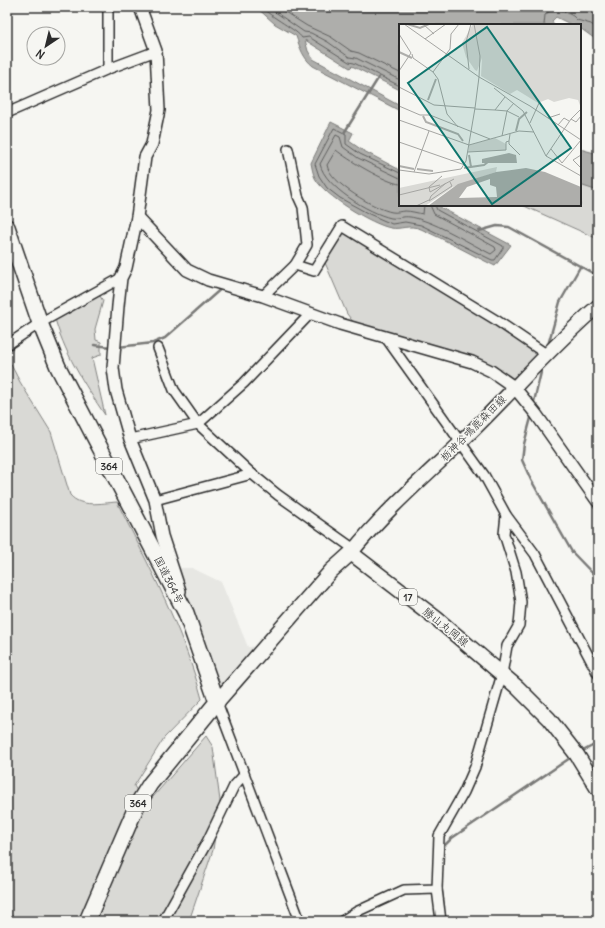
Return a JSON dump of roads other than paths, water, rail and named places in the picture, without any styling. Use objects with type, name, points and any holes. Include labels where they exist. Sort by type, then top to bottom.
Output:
[{"type":"highway","name":"国道364号","points":[[9,236],[40,323],[58,367],[186,613],[217,702]]},
{"type":"highway","name":"364","points":[[87,921],[137,805],[150,784],[217,702]]},
{"type":"main road","name":"栃神谷鳴鹿森田線","points":[[352,551],[421,478],[460,443],[546,354],[598,306]]},
{"type":"main road","name":"勝山丸岡線","points":[[352,551],[437,619],[502,674],[549,719],[577,755],[598,789]]},
{"type":"main road","points":[[217,702],[331,571],[352,551]]},
{"type":"street","points":[[108,7],[108,69]]},
{"type":"street","points":[[140,7],[156,51],[159,110],[152,144],[145,157],[137,218],[126,268],[122,278],[113,368],[116,390],[130,439],[155,500],[162,536],[186,613]]},
{"type":"street","points":[[7,113],[108,69],[156,51]]},
{"type":"street","points":[[263,296],[295,265],[306,245],[303,207],[298,196],[288,149]]},
{"type":"street","points":[[137,218],[187,270],[208,280],[263,296],[386,338],[472,362],[491,371],[514,387],[536,414],[598,502]]},
{"type":"street","points":[[295,265],[314,271],[342,226],[496,320],[546,354]]},
{"type":"street","points":[[7,345],[40,323],[122,278]]},
{"type":"street","points":[[130,439],[198,424],[244,383],[311,313]]},
{"type":"street","points":[[386,338],[484,475],[506,515],[535,554],[598,674]]},
{"type":"street","points":[[158,348],[174,390],[198,424],[278,496],[352,551]]},
{"type":"street","points":[[155,500],[252,474]]},
{"type":"street","points":[[441,921],[437,889],[439,836],[464,792],[475,767],[502,674],[506,646],[519,625],[521,602],[516,572],[504,534],[506,515]]},
{"type":"street","points":[[217,702],[300,921]]},
{"type":"street","points":[[163,921],[207,842],[234,786],[244,775]]},
{"type":"street","points":[[342,921],[356,912],[404,890],[437,889]]},
{"type":"water","points":[[256,7],[598,7],[598,41],[581,29],[581,24],[570,24],[556,17],[552,21],[554,24],[399,24],[399,90],[352,66],[350,68],[305,40],[308,51],[313,59],[399,105],[399,110],[313,66],[300,49],[296,36],[275,24]]},
{"type":"water","points":[[331,122],[353,133],[349,141],[362,150],[399,169],[399,206],[438,206],[511,245],[495,266],[421,229],[412,227],[391,228],[383,226],[349,208],[328,193],[315,178],[311,163]]},
{"type":"water","points":[[581,149],[598,154],[598,191],[581,185]]},
{"type":"waterway","points":[[344,133],[379,77]]},
{"type":"waterway","points":[[479,231],[497,226],[509,227],[598,276]]},
{"type":"waterway","points":[[548,345],[560,302],[580,267]]},
{"type":"waterway","points":[[118,347],[153,343],[165,338],[223,287]]},
{"type":"waterway","points":[[94,345],[111,347]]},
{"type":"waterway","points":[[533,406],[542,368]]},
{"type":"waterway","points":[[532,414],[524,444],[522,460],[531,480],[572,552],[598,579]]},
{"type":"waterway","points":[[581,752],[598,743]]},
{"type":"waterway","points":[[442,854],[444,846],[452,838],[573,756]]},
{"type":"waterway","points":[[441,885],[444,907]]}]
